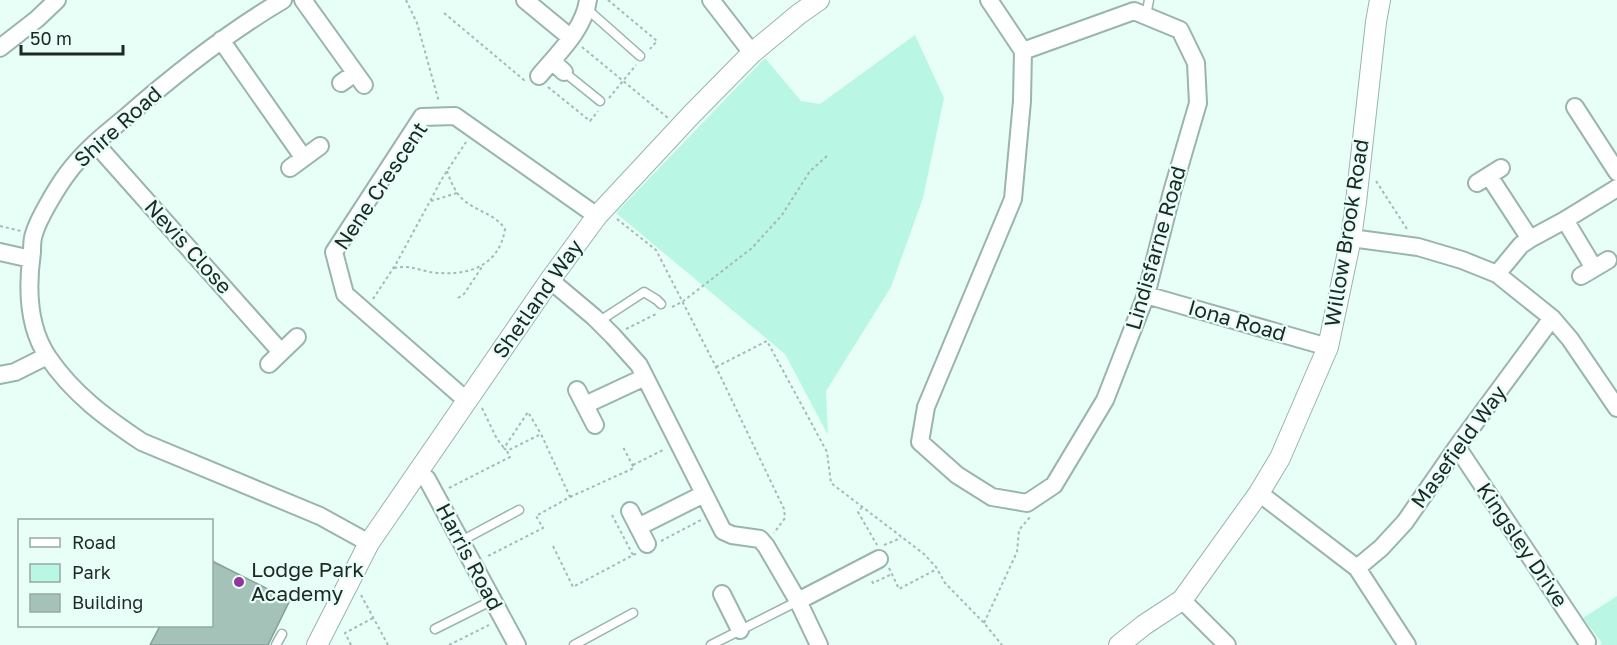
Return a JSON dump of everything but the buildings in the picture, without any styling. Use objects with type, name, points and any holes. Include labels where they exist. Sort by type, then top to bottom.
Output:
[{"type":"street","points":[[0,48],[57,0]]},
{"type":"street","name":"Shire Road","points":[[283,0],[221,40],[140,104],[95,143],[67,173],[34,233],[28,284],[30,312],[36,335],[47,356],[65,379],[99,413],[142,442],[320,516],[369,543]]},
{"type":"street","points":[[303,0],[360,79],[341,83]]},
{"type":"street","points":[[525,0],[571,38]]},
{"type":"street","points":[[711,0],[752,53]]},
{"type":"street","name":"Shetland Way","points":[[317,645],[369,543],[550,280],[601,212],[679,127],[752,53],[819,0]]},
{"type":"street","points":[[989,0],[1023,51]]},
{"type":"street","name":"Willow Brook Road","points":[[1119,645],[1182,600],[1259,493],[1280,458],[1328,347],[1351,238],[1380,0]]},
{"type":"street","points":[[539,76],[558,66],[587,5]]},
{"type":"street","name":"Lindisfarne Road","points":[[1148,8],[1180,30],[1196,63],[1198,103],[1172,192],[1146,295],[1105,400],[1054,485],[1027,503],[992,497],[957,475],[920,442],[926,407],[1013,199],[1022,101],[1023,51],[1148,8]]},
{"type":"street","points":[[221,40],[303,158]]},
{"type":"street","name":"Nene Crescent","points":[[468,398],[345,294],[333,252],[422,117],[455,116],[601,212]]},
{"type":"street","points":[[1576,117],[1617,172]]},
{"type":"street","name":"Nevis Close","points":[[95,143],[275,358],[297,337]]},
{"type":"street","points":[[290,168],[320,146]]},
{"type":"street","points":[[1489,176],[1530,238]]},
{"type":"street","points":[[1497,274],[1521,245],[1530,238],[1565,220],[1617,188]]},
{"type":"street","points":[[1565,220],[1594,268]]},
{"type":"street","points":[[1351,238],[1418,247],[1462,260],[1497,274],[1552,318],[1611,387],[1617,408]]},
{"type":"street","points":[[0,252],[31,259]]},
{"type":"street","points":[[550,280],[613,336],[639,365],[723,531],[732,535],[760,538],[798,601],[819,645]]},
{"type":"street","name":"Iona Road","points":[[1146,295],[1328,347]]},
{"type":"street","name":"Masefield Way","points":[[1357,568],[1381,548],[1405,522],[1552,318]]},
{"type":"street","points":[[0,375],[15,372],[47,356]]},
{"type":"street","points":[[585,405],[645,377]]},
{"type":"street","points":[[577,390],[595,425]]},
{"type":"street","name":"Kingsley Drive","points":[[1457,447],[1587,642]]},
{"type":"street","name":"Harris Road","points":[[418,473],[427,479],[436,494],[517,645]]},
{"type":"street","points":[[1259,493],[1357,568],[1407,645]]},
{"type":"street","points":[[638,527],[704,494]]},
{"type":"street","points":[[630,511],[649,546]]},
{"type":"street","points":[[798,601],[876,568]]},
{"type":"street","points":[[722,594],[740,630]]},
{"type":"street","points":[[1182,600],[1227,645]]},
{"type":"lane","points":[[587,5],[640,56]]},
{"type":"lane","points":[[558,66],[600,100]]},
{"type":"lane","points":[[598,322],[644,292],[657,300],[662,308]]},
{"type":"lane","points":[[461,541],[519,510]]},
{"type":"lane","points":[[435,629],[493,600]]},
{"type":"lane","points":[[711,645],[798,601]]},
{"type":"lane","points":[[573,645],[633,613]]},
{"type":"lane","points":[[276,645],[282,634]]},
{"type":"path","points":[[406,0],[417,23],[443,116]]},
{"type":"path","points":[[608,0],[657,40],[650,49]]},
{"type":"path","points":[[444,13],[524,80],[530,76],[539,76],[539,81],[590,121],[637,65]]},
{"type":"path","points":[[571,38],[679,127]]},
{"type":"path","points":[[364,311],[394,268],[447,171],[474,129]]},
{"type":"path","points":[[672,306],[682,302],[752,248],[782,215],[810,171],[827,156]]},
{"type":"path","points":[[1361,158],[1418,247]]},
{"type":"path","points":[[447,171],[457,193],[505,229],[503,242],[482,267],[464,294],[458,298]]},
{"type":"path","points":[[430,201],[457,193]]},
{"type":"path","points":[[601,212],[656,250],[716,367],[784,509],[784,518],[766,546]]},
{"type":"path","points":[[0,226],[34,233]]},
{"type":"path","points":[[394,268],[406,266],[429,272],[453,274],[482,267]]},
{"type":"path","points":[[613,336],[662,308]]},
{"type":"path","points":[[716,367],[767,341],[827,452],[831,483],[924,554],[945,583],[1002,645]]},
{"type":"path","points":[[436,494],[510,457],[497,439],[478,400],[468,398]]},
{"type":"path","points":[[504,448],[528,412],[541,434],[570,497]]},
{"type":"path","points":[[507,451],[541,434]]},
{"type":"path","points":[[473,564],[543,528],[536,516],[570,497],[634,468],[633,465],[678,442]]},
{"type":"path","points":[[623,447],[633,465]]},
{"type":"path","points":[[862,507],[858,512],[879,548],[901,538]]},
{"type":"path","points":[[553,546],[573,587],[714,513]]},
{"type":"path","points":[[984,623],[1017,552],[1019,530],[1032,514]]},
{"type":"path","points":[[612,515],[633,555]]},
{"type":"path","points":[[892,574],[873,583],[876,568],[892,574],[899,589],[937,569]]},
{"type":"path","points":[[351,577],[387,645]]},
{"type":"path","points":[[351,645],[345,633],[373,618]]},
{"type":"path","points":[[448,645],[502,618]]},
{"type":"green space","points":[[915,35],[944,98],[923,198],[891,287],[826,391],[828,435],[785,354],[616,213],[765,58],[801,101],[820,104]]},
{"type":"green space","points":[[1617,596],[1617,645],[1600,645],[1602,643],[1583,618]]},
{"type":"place","name":"Lodge Park Academy","points":[[239,582]]}]
